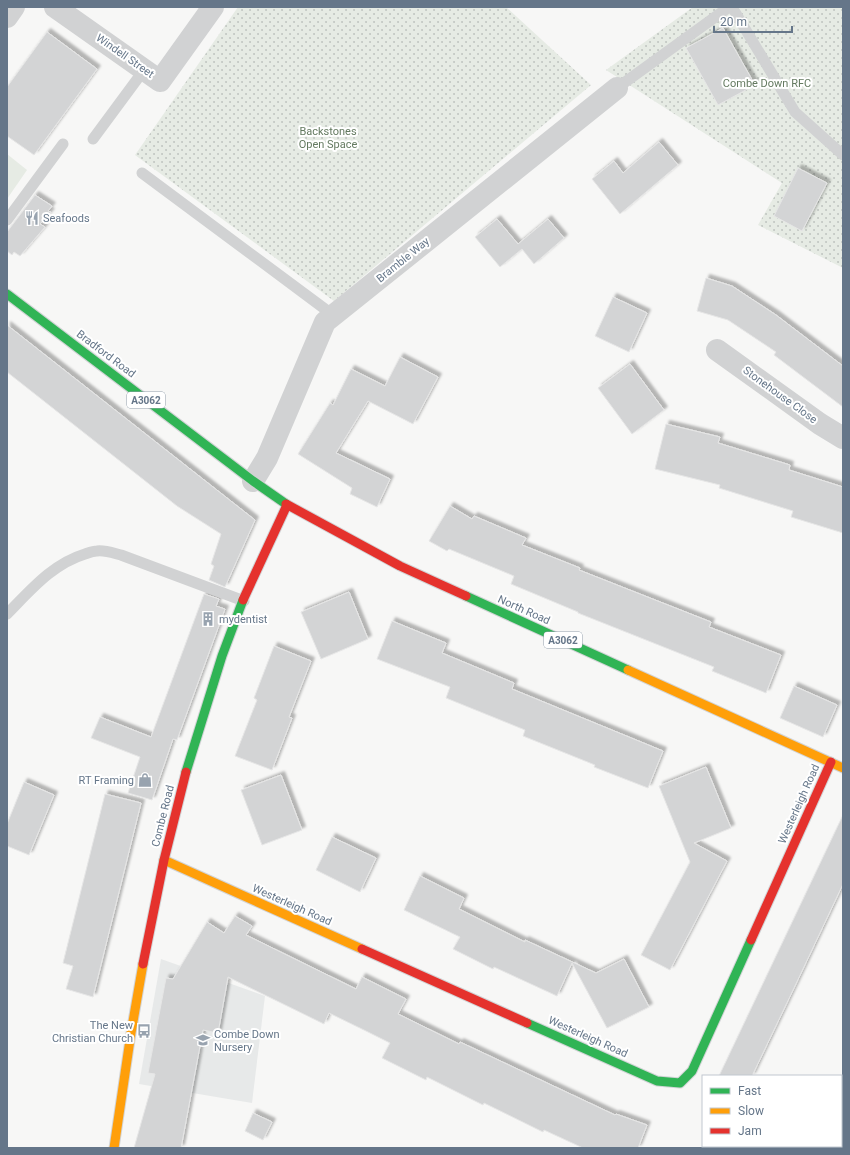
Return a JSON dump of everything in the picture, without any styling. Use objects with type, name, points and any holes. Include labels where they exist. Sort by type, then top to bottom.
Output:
[{"type":"street","points":[[7,17],[14,7]]},
{"type":"street","name":"Windell Street","points":[[55,7],[160,81],[213,7]]},
{"type":"street","name":"Bramble Way","points":[[253,481],[267,458],[325,322],[617,88]]},
{"type":"street","name":"Bradford Road","points":[[7,294],[253,481],[287,505]]},
{"type":"street","name":"Stonehouse Close","points":[[717,350],[820,424],[843,438]]},
{"type":"street","name":"Combe Road","points":[[114,1148],[131,1033],[164,860],[189,762],[222,656],[244,601],[287,505]]},
{"type":"street","name":"North Road","points":[[287,505],[400,566],[843,768]]},
{"type":"street","name":"Westerleigh Road","points":[[164,860],[656,1081],[680,1083],[692,1071],[831,762]]},
{"type":"lane","points":[[617,88],[729,7]]},
{"type":"lane","points":[[732,7],[795,112],[843,155]]},
{"type":"lane","points":[[93,139],[144,70]]},
{"type":"lane","points":[[7,220],[63,144]]},
{"type":"lane","points":[[142,173],[333,315]]},
{"type":"lane","points":[[7,614],[31,589],[51,572],[68,561],[96,551],[121,555],[244,601]]},
{"type":"shaded area","name":"Combe Down Nursery","points":[[161,959],[265,996],[252,1103],[139,1084]]},
{"type":"green space","name":"Backstones Open Space","points":[[238,7],[506,7],[591,85],[334,301],[135,155]]},
{"type":"green space","name":"Combe Down RFC","points":[[693,7],[843,7],[843,268],[758,225],[782,183],[606,70]]},
{"type":"green space","points":[[7,154],[27,170],[7,199]]},
{"type":"building","points":[[723,28],[755,85],[718,105],[686,48]]},
{"type":"building","points":[[47,32],[97,69],[34,155],[7,136],[7,87]]},
{"type":"building","points":[[659,142],[678,165],[620,214],[592,179],[614,161],[623,173]]},
{"type":"building","points":[[798,168],[827,183],[802,231],[774,216]]},
{"type":"building","name":"Seafoods","points":[[35,195],[52,206],[48,211],[51,212],[40,224],[45,227],[20,256],[14,252],[12,255],[7,251],[7,232]]},
{"type":"building","points":[[497,219],[518,244],[548,219],[564,238],[534,264],[522,249],[500,267],[475,237]]},
{"type":"building","points":[[706,278],[732,286],[776,315],[843,366],[843,407],[774,355],[776,352],[728,320],[697,311]]},
{"type":"building","points":[[613,297],[647,313],[629,352],[595,336]]},
{"type":"building","points":[[7,325],[255,520],[225,587],[209,580],[214,566],[211,564],[221,534],[177,506],[7,372]]},
{"type":"building","points":[[400,357],[438,377],[413,424],[368,401],[336,453],[390,479],[377,507],[350,494],[352,488],[298,454],[330,403],[333,405],[351,369],[385,386]]},
{"type":"building","points":[[630,364],[664,410],[632,434],[598,388]]},
{"type":"building","points":[[666,424],[720,437],[718,443],[790,465],[789,470],[843,487],[843,533],[791,517],[793,511],[719,488],[720,485],[655,469]]},
{"type":"building","points":[[450,506],[472,519],[474,516],[526,538],[522,545],[580,568],[579,570],[711,622],[709,627],[781,655],[766,693],[712,671],[714,667],[578,613],[511,584],[514,576],[449,549],[447,551],[429,541]]},
{"type":"building","points":[[349,592],[368,639],[321,659],[301,612]]},
{"type":"building","points":[[204,594],[219,599],[216,606],[225,609],[177,740],[173,739],[152,800],[128,793],[140,757],[91,738],[100,717],[151,737]]},
{"type":"building","points":[[392,621],[446,643],[442,653],[514,683],[512,689],[663,751],[648,788],[594,767],[595,765],[523,736],[525,730],[446,698],[450,687],[377,659]]},
{"type":"building","points":[[274,646],[311,661],[289,717],[292,718],[272,770],[235,756],[257,700],[254,698]]},
{"type":"building","points":[[794,686],[837,705],[823,737],[780,718]]},
{"type":"building","points":[[706,767],[731,828],[694,843],[727,861],[670,970],[641,955],[690,862],[659,786]]},
{"type":"building","points":[[281,775],[302,830],[262,845],[241,790]]},
{"type":"building","points":[[24,782],[54,795],[29,855],[7,846],[7,824]]},
{"type":"building","points":[[105,794],[141,803],[93,997],[66,989],[73,966],[63,963]]},
{"type":"building","points":[[843,815],[843,884],[794,988],[752,1075],[719,1075]]},
{"type":"building","points":[[332,837],[376,858],[360,892],[316,870]]},
{"type":"building","points":[[420,876],[464,898],[459,909],[525,942],[525,940],[596,973],[624,959],[649,1007],[607,1028],[572,963],[557,996],[494,967],[493,969],[453,949],[460,937],[404,910]]},
{"type":"building","points":[[235,916],[252,926],[246,935],[356,989],[362,977],[406,999],[398,1014],[459,1044],[460,1042],[615,1115],[616,1114],[647,1125],[638,1148],[583,1148],[544,1130],[543,1132],[484,1103],[483,1105],[427,1077],[426,1080],[382,1058],[390,1043],[364,1030],[329,1013],[324,1024],[228,977],[218,1033],[203,1030],[181,1148],[134,1148],[155,1074],[148,1073],[166,978],[173,979],[207,922],[224,933]]},
{"type":"building","points":[[253,1113],[272,1122],[263,1140],[245,1131]]},
{"type":"traffic: fast","points":[[7,294],[253,481],[286,504]]},
{"type":"traffic: fast","points":[[466,596],[628,670]]},
{"type":"traffic: fast","points":[[186,772],[222,656],[243,600]]},
{"type":"traffic: fast","points":[[527,1023],[657,1081],[680,1083],[692,1071],[751,940]]},
{"type":"traffic: slow","points":[[628,670],[843,768]]},
{"type":"traffic: slow","points":[[164,860],[362,949]]},
{"type":"traffic: slow","points":[[114,1148],[143,964]]},
{"type":"traffic: jam","points":[[286,504],[400,566],[466,596]]},
{"type":"traffic: jam","points":[[243,600],[287,505]]},
{"type":"traffic: jam","points":[[751,940],[831,762]]},
{"type":"traffic: jam","points":[[143,964],[164,860],[186,772]]},
{"type":"traffic: jam","points":[[362,949],[527,1023]]},
{"type":"place","name":"Seafoods","points":[[32,218]]},
{"type":"place","name":"mydentist","points":[[208,619]]},
{"type":"place","name":"RT Framing","points":[[145,780]]},
{"type":"place","name":"The New Christian Church","points":[[144,1031]]},
{"type":"place","name":"Combe Down Nursery","points":[[203,1040]]}]
